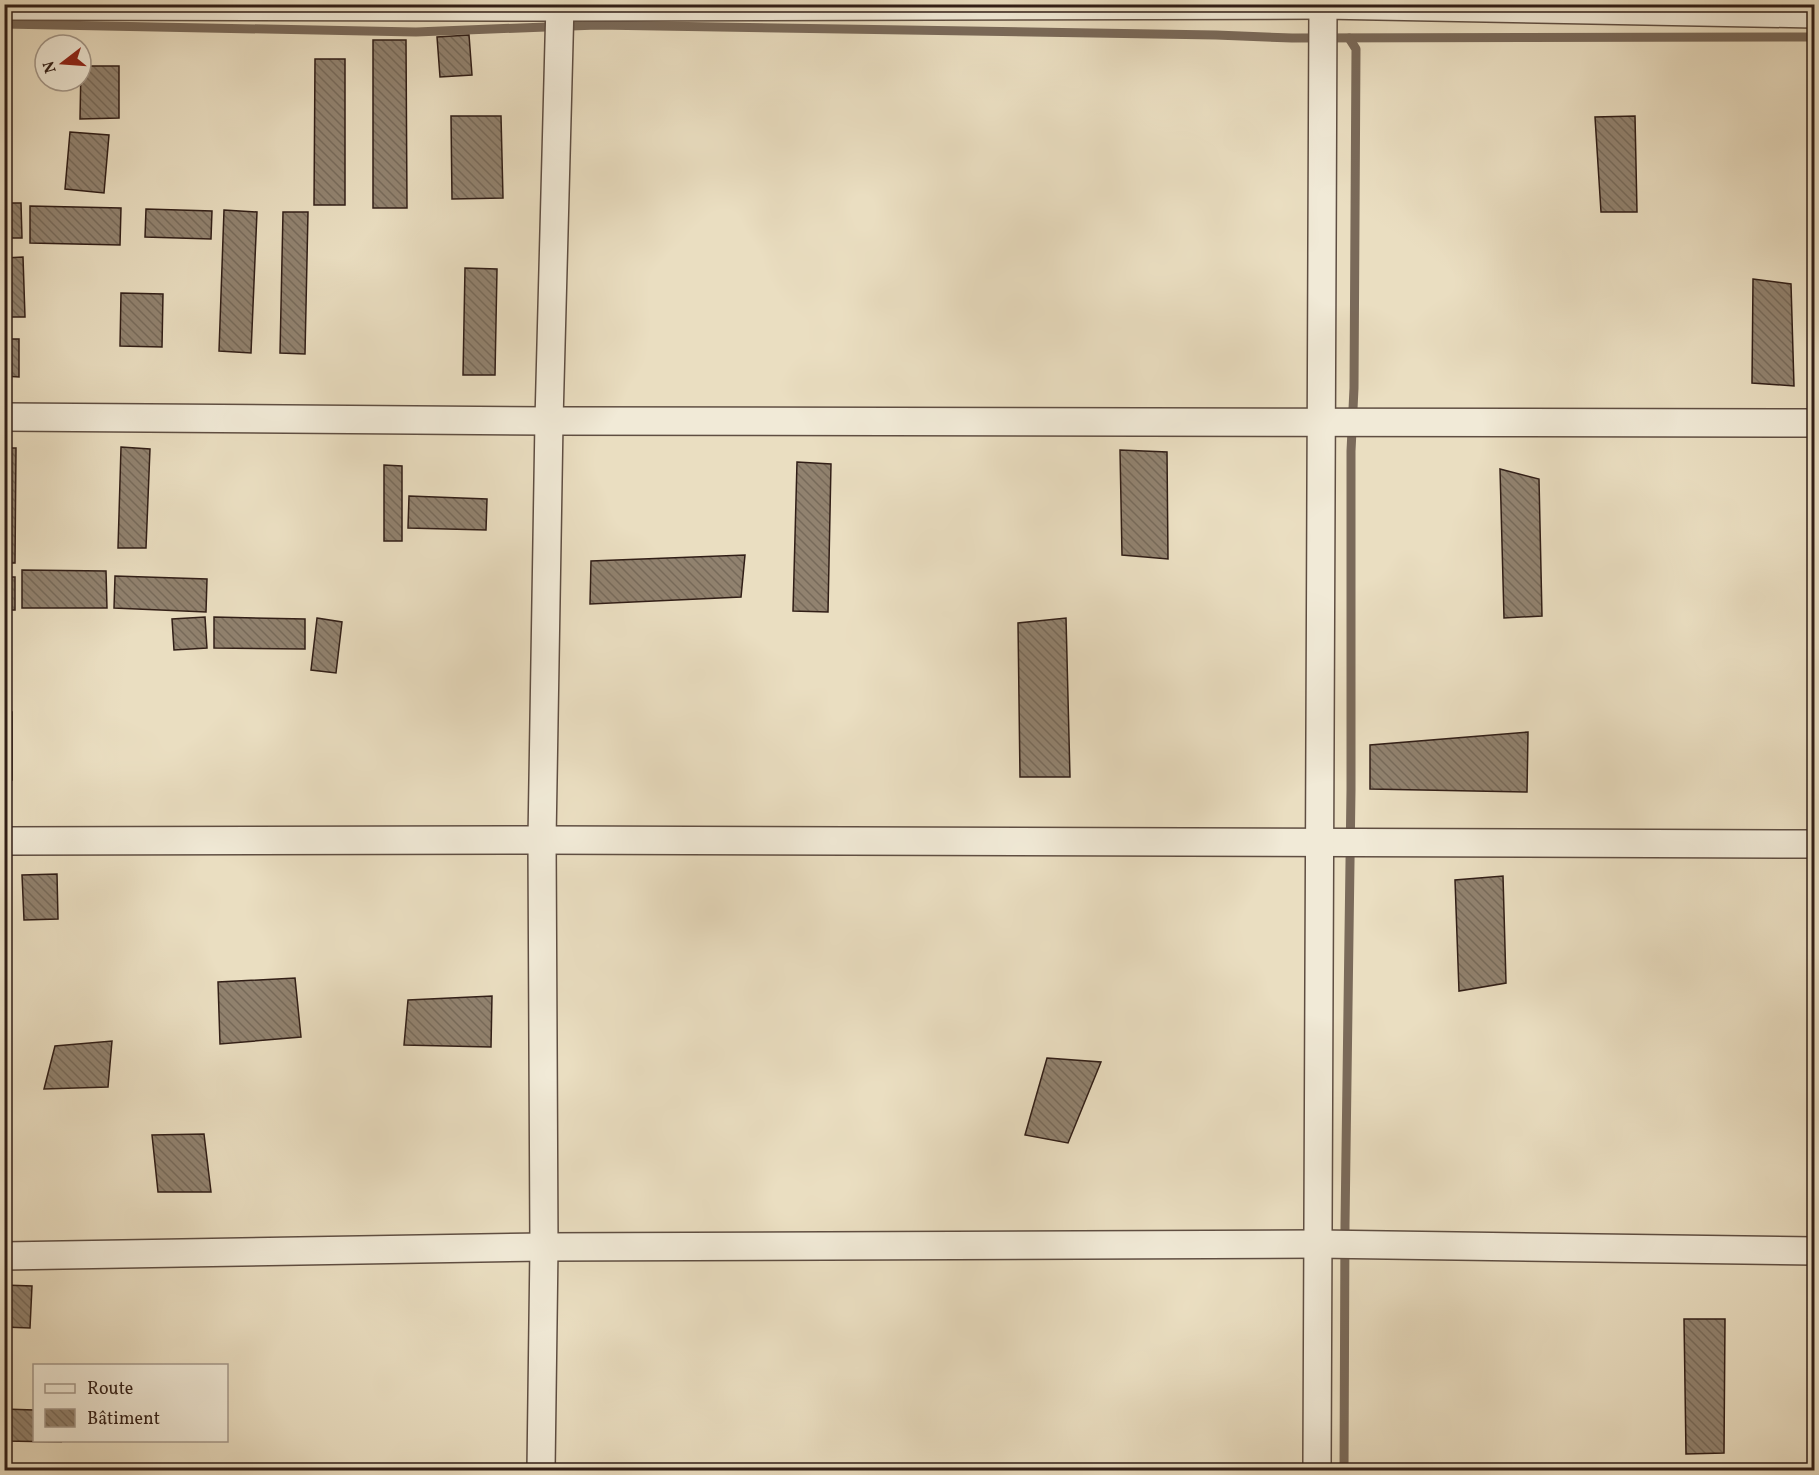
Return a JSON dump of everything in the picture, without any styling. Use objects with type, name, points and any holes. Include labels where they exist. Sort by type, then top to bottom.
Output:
[{"type":"street","points":[[1317,1470],[1323,4]]},
{"type":"street","points":[[4,6],[1323,4],[1815,14]]},
{"type":"street","points":[[541,1470],[544,1247],[542,840],[549,421],[560,6]]},
{"type":"street","points":[[4,417],[549,421],[1815,423]]},
{"type":"street","points":[[4,841],[1320,841],[1815,844]]},
{"type":"street","points":[[4,1257],[544,1247],[1318,1244],[1815,1251]]},
{"type":"building","points":[[469,35],[472,75],[440,77],[437,37]]},
{"type":"building","points":[[373,40],[406,40],[407,208],[373,208]]},
{"type":"building","points":[[315,59],[345,59],[345,205],[314,205]]},
{"type":"building","points":[[93,66],[119,66],[119,118],[80,119],[80,93],[93,93]]},
{"type":"building","points":[[451,116],[501,116],[503,198],[452,199]]},
{"type":"building","points":[[1635,116],[1637,212],[1601,212],[1595,117]]},
{"type":"building","points":[[70,132],[109,135],[104,193],[65,189]]},
{"type":"building","points":[[4,203],[21,203],[22,238],[4,238]]},
{"type":"building","points":[[30,206],[121,208],[120,245],[30,243]]},
{"type":"building","points":[[146,209],[212,211],[211,239],[145,237]]},
{"type":"building","points":[[224,210],[257,212],[251,353],[219,351]]},
{"type":"building","points":[[283,212],[308,212],[305,354],[280,353]]},
{"type":"building","points":[[23,257],[25,317],[4,317],[4,258]]},
{"type":"building","points":[[465,268],[497,269],[495,375],[463,375]]},
{"type":"building","points":[[1753,279],[1791,284],[1794,386],[1752,383]]},
{"type":"building","points":[[121,293],[163,294],[162,347],[120,346]]},
{"type":"building","points":[[4,339],[19,339],[19,377],[4,376]]},
{"type":"building","points":[[121,447],[150,449],[146,548],[118,548]]},
{"type":"building","points":[[4,448],[16,448],[15,563],[4,563]]},
{"type":"building","points":[[1120,450],[1167,452],[1168,559],[1122,555]]},
{"type":"building","points":[[797,462],[831,464],[828,612],[793,611]]},
{"type":"building","points":[[384,465],[402,466],[402,541],[384,541]]},
{"type":"building","points":[[1500,469],[1539,479],[1542,616],[1504,618]]},
{"type":"building","points":[[409,496],[487,499],[486,530],[408,528]]},
{"type":"building","points":[[745,555],[741,597],[590,604],[591,561]]},
{"type":"building","points":[[22,570],[106,571],[107,608],[22,608]]},
{"type":"building","points":[[115,576],[207,579],[206,612],[114,608]]},
{"type":"building","points":[[4,577],[15,577],[15,610],[4,610]]},
{"type":"building","points":[[205,617],[207,648],[174,650],[172,619]]},
{"type":"building","points":[[214,617],[305,619],[305,649],[214,648]]},
{"type":"building","points":[[317,618],[342,622],[336,673],[311,670]]},
{"type":"building","points":[[1066,618],[1070,777],[1020,777],[1018,623]]},
{"type":"building","points":[[4,712],[12,712],[12,780],[4,780]]},
{"type":"building","points":[[1528,732],[1527,792],[1370,789],[1370,745]]},
{"type":"building","points":[[57,874],[58,919],[24,920],[22,875]]},
{"type":"building","points":[[1503,876],[1506,983],[1459,991],[1455,880]]},
{"type":"building","points":[[295,978],[301,1037],[220,1044],[218,982]]},
{"type":"building","points":[[492,996],[491,1047],[404,1045],[408,1000]]},
{"type":"building","points":[[112,1041],[108,1087],[44,1089],[55,1046]]},
{"type":"building","points":[[1047,1058],[1101,1062],[1068,1143],[1025,1135]]},
{"type":"building","points":[[204,1134],[211,1192],[158,1192],[152,1135]]},
{"type":"building","points":[[4,1285],[32,1286],[30,1328],[4,1327]]},
{"type":"building","points":[[1684,1319],[1725,1319],[1724,1453],[1686,1454]]},
{"type":"building","points":[[4,1409],[33,1410],[33,1442],[4,1441]]},
{"type":"waterway","points":[[4,24],[416,32],[597,25],[1292,38],[1814,37]]},
{"type":"waterway","points":[[1344,1470],[1356,49],[1349,38]]}]
